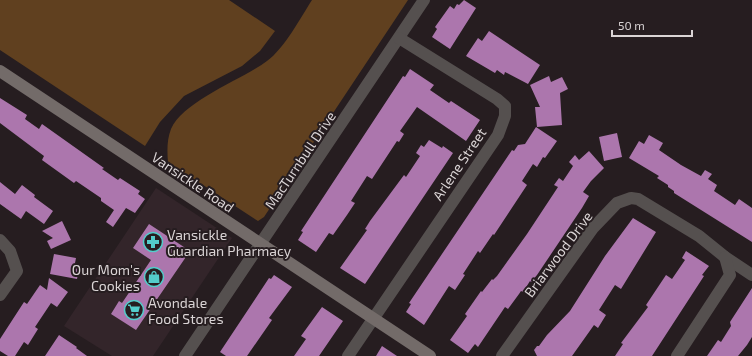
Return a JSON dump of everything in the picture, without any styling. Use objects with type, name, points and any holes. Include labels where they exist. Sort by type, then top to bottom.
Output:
[{"type":"street","name":"MacTurnbull Drive","points":[[185,356],[261,245],[424,0]]},
{"type":"street","name":"Arlene Street","points":[[348,356],[498,134],[505,116],[505,106],[497,99],[399,38]]},
{"type":"street","name":"Vansickle Road","points":[[0,71],[430,356]]},
{"type":"street","name":"Briarwood Drive","points":[[502,356],[593,228],[617,204],[631,198],[638,199],[699,236],[725,257],[752,275]]},
{"type":"street","points":[[0,240],[10,251],[17,272],[0,295]]},
{"type":"street","points":[[676,356],[730,275],[725,257]]},
{"type":"shaded area","points":[[0,0],[229,0],[275,31],[260,51],[242,66],[184,96],[160,122],[145,146],[0,50]]},
{"type":"shaded area","points":[[312,0],[408,0],[264,217],[258,221],[168,162],[167,149],[169,137],[171,129],[188,109],[214,91],[256,68],[273,56],[292,32]]},
{"type":"shaded area","points":[[156,188],[232,238],[153,356],[112,356],[64,326]]},
{"type":"building","points":[[464,0],[476,8],[450,49],[432,37],[437,29],[435,27],[450,6],[454,9],[457,4],[459,5]]},
{"type":"building","points":[[489,31],[540,65],[528,84],[505,72],[504,75],[497,70],[495,73],[466,56],[478,38],[482,41]]},
{"type":"building","points":[[410,69],[434,85],[430,90],[449,103],[451,101],[480,120],[466,141],[417,107],[400,131],[404,134],[399,142],[397,141],[372,179],[367,176],[351,201],[355,203],[347,215],[333,235],[329,233],[316,252],[298,240],[303,232],[301,231],[403,76],[405,77]]},
{"type":"building","points":[[549,76],[551,82],[562,77],[568,89],[560,93],[562,125],[537,127],[535,107],[540,107],[530,85]]},
{"type":"building","points":[[0,98],[27,115],[25,119],[39,129],[42,124],[104,168],[102,169],[118,180],[120,178],[140,191],[138,194],[145,199],[135,213],[126,208],[113,227],[106,222],[114,210],[101,201],[101,198],[76,181],[74,183],[42,160],[44,156],[0,123]]},
{"type":"building","points":[[536,127],[557,141],[545,158],[543,157],[537,167],[533,164],[522,181],[527,185],[494,235],[493,234],[480,253],[478,251],[463,274],[465,275],[455,290],[449,286],[424,325],[406,312],[411,304],[409,303],[512,150],[514,151],[518,145],[525,144]]},
{"type":"building","points":[[617,133],[622,157],[604,161],[599,137]]},
{"type":"building","points":[[649,135],[663,143],[659,150],[681,165],[701,176],[705,170],[712,174],[708,179],[717,185],[714,191],[735,205],[739,199],[752,208],[752,242],[674,193],[668,185],[657,178],[659,176],[629,158],[639,141],[644,144]]},
{"type":"building","points":[[429,140],[442,148],[443,146],[453,153],[365,284],[340,268],[367,230],[365,229],[370,221],[404,175],[406,177],[420,156],[416,153],[421,145],[424,147]]},
{"type":"building","points":[[589,151],[604,168],[591,181],[583,192],[589,196],[582,208],[537,275],[531,282],[530,281],[523,292],[521,291],[508,309],[505,307],[478,347],[475,344],[468,353],[450,340],[467,316],[465,314],[481,291],[482,292],[492,279],[493,280],[497,276],[527,234],[558,187],[554,185],[559,178],[563,181],[573,166],[569,162],[575,155],[579,160]]},
{"type":"building","points":[[0,182],[15,194],[22,185],[35,195],[34,197],[53,211],[44,224],[26,211],[21,219],[0,204]]},
{"type":"building","points":[[633,218],[656,232],[621,289],[615,285],[599,310],[606,315],[598,328],[594,325],[572,356],[537,356],[534,350],[570,311],[605,256]]},
{"type":"building","points":[[62,221],[71,240],[51,249],[47,241],[53,238],[42,231]]},
{"type":"building","points":[[149,224],[190,251],[136,330],[111,314],[119,301],[122,303],[151,260],[133,248]]},
{"type":"building","points":[[686,251],[709,266],[652,356],[615,356],[623,344],[621,343],[648,307],[646,305],[666,275],[672,279],[685,260],[682,258]]},
{"type":"building","points":[[54,254],[76,258],[74,268],[79,269],[77,279],[50,274]]},
{"type":"building","points":[[274,275],[292,287],[269,318],[272,320],[247,356],[226,356],[220,352],[269,278],[271,279]]},
{"type":"building","points":[[49,278],[68,292],[57,307],[51,303],[35,327],[38,329],[28,345],[24,342],[15,356],[8,356],[0,351],[0,339],[24,302],[27,304],[40,285],[47,290]]},
{"type":"building","points":[[752,288],[752,337],[747,345],[738,356],[707,356],[718,340],[721,342],[731,326],[730,322]]},
{"type":"building","points":[[322,307],[343,321],[319,356],[294,356],[306,339],[301,336]]},
{"type":"building","points":[[59,335],[77,347],[76,348],[87,356],[45,356]]},
{"type":"building","points":[[382,346],[397,356],[376,356]]},
{"type":"place","name":"Vansickle Guardian Pharmacy","points":[[153,242]]},
{"type":"place","name":"Our Mom's Cookies","points":[[154,277]]},
{"type":"place","name":"Avondale Food Stores","points":[[134,310]]}]
